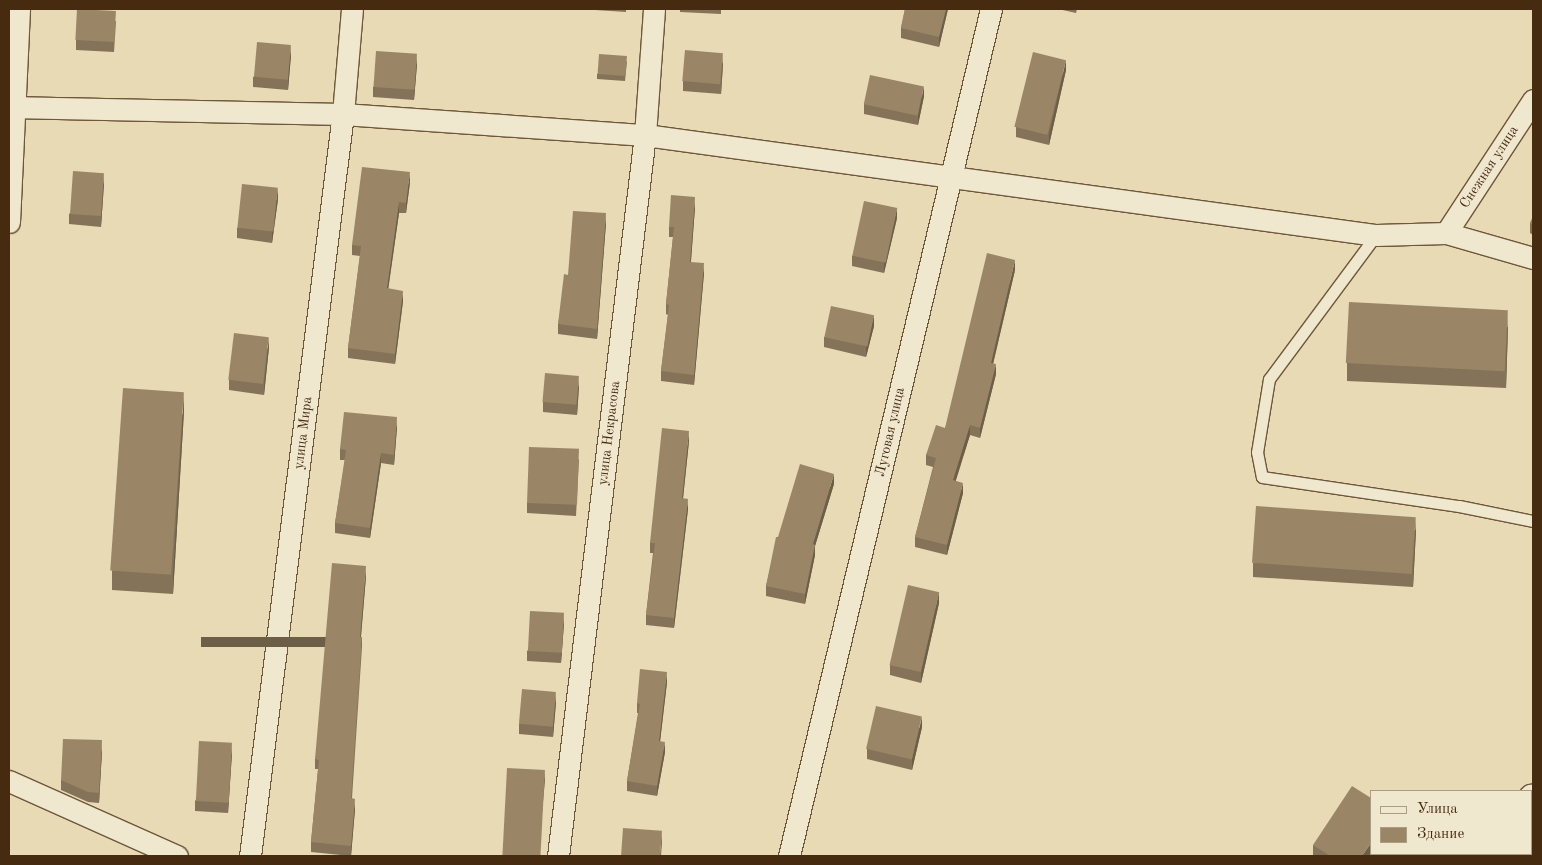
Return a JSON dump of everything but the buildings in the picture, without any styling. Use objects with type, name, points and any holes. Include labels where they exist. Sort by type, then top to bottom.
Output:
[{"type":"street","points":[[9,222],[11,108],[19,9]]},
{"type":"street","name":"улица Мира","points":[[250,856],[344,114],[352,9]]},
{"type":"street","name":"улица Некрасова","points":[[558,856],[645,135],[654,9]]},
{"type":"street","name":"Луговая улица","points":[[789,856],[991,9]]},
{"type":"street","name":"Снежная улица","points":[[1446,233],[1533,100]]},
{"type":"street","points":[[11,108],[344,114],[645,135],[1376,235],[1446,233],[1533,258]]},
{"type":"street","points":[[9,781],[177,856]]},
{"type":"lane","points":[[1376,235],[1269,379],[1257,452],[1262,477],[1459,506],[1533,521]]}]
